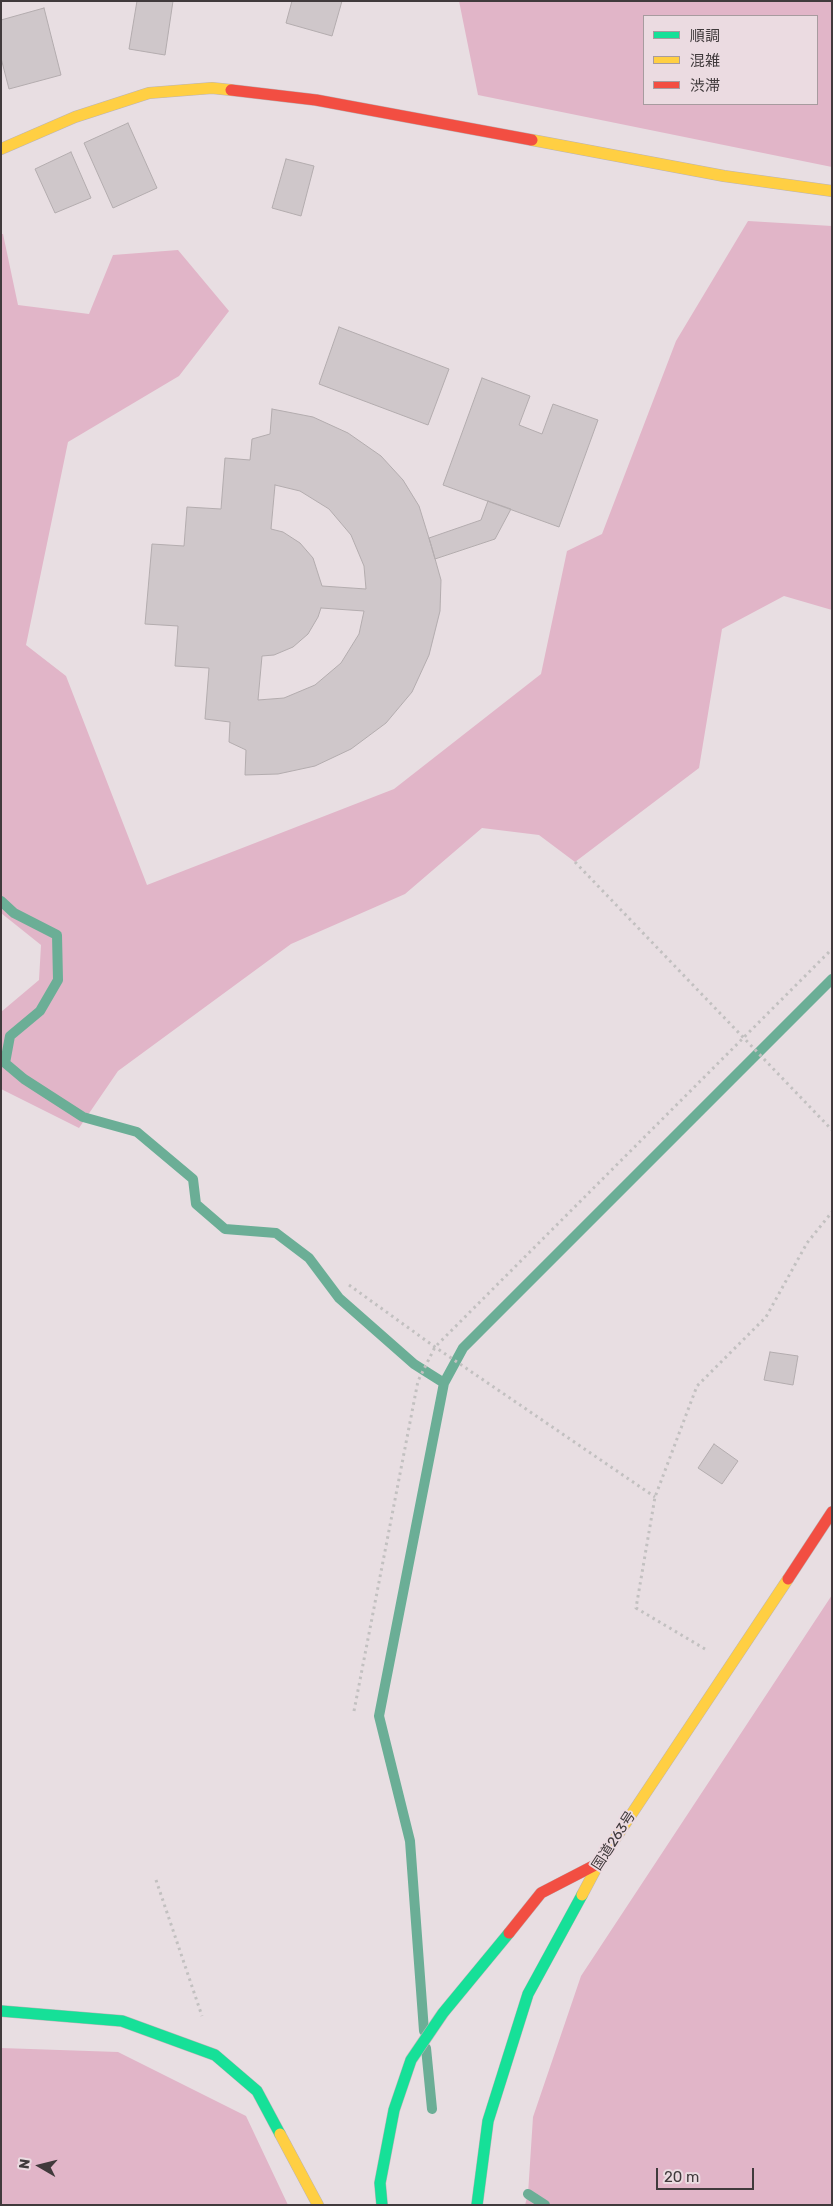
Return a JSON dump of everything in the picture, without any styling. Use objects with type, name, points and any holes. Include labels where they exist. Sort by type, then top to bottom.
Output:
[{"type":"main road","points":[[1,149],[75,117],[149,93],[212,88],[316,100],[724,176],[832,192]]},
{"type":"main road","name":"国道263号","points":[[478,2205],[488,2121],[528,1994],[599,1863],[832,1512]]},
{"type":"main road","points":[[382,2205],[380,2183],[394,2110],[411,2060],[443,2013],[541,1892],[599,1863]]},
{"type":"main road","points":[[1,2011],[122,2021],[215,2055],[257,2091],[318,2205]]},
{"type":"path","points":[[575,862],[832,1130]]},
{"type":"path","points":[[354,1711],[418,1381],[436,1348],[832,948]]},
{"type":"path","points":[[730,1665],[636,1608],[655,1497],[697,1386],[766,1318],[807,1243],[832,1212]]},
{"type":"path","points":[[349,1285],[436,1348],[655,1497]]},
{"type":"path","points":[[156,1880],[202,2018]]},
{"type":"shaded area","points":[[459,1],[832,1],[832,167],[478,95]]},
{"type":"shaded area","points":[[748,221],[832,226],[832,610],[784,596],[722,629],[699,768],[575,862],[539,835],[482,828],[405,894],[291,944],[118,1071],[79,1128],[1,1089],[1,1012],[39,980],[41,945],[1,913],[1,234],[3,234],[18,305],[89,314],[113,255],[178,250],[229,311],[179,376],[68,442],[26,645],[66,676],[147,885],[394,789],[541,674],[567,551],[602,534],[676,341]]},
{"type":"shaded area","points":[[832,1595],[832,2205],[525,2205],[528,2194],[533,2117],[581,1976]]},
{"type":"shaded area","points":[[1,2048],[118,2052],[246,2116],[288,2205],[1,2205]]},
{"type":"building","points":[[137,1],[173,1],[165,55],[129,49]]},
{"type":"building","points":[[292,1],[342,1],[332,36],[286,23]]},
{"type":"building","points":[[44,8],[61,75],[9,89],[1,58],[1,20]]},
{"type":"building","points":[[128,123],[157,188],[113,208],[84,143]]},
{"type":"building","points":[[71,152],[91,198],[55,213],[35,169]]},
{"type":"building","points":[[286,159],[314,166],[301,216],[272,208]]},
{"type":"building","points":[[339,327],[449,369],[428,425],[319,384]]},
{"type":"building","points":[[482,378],[530,396],[519,425],[542,434],[553,404],[598,420],[559,527],[443,485]]},
{"type":"building","points":[[272,409],[313,417],[348,433],[381,456],[403,480],[419,506],[441,580],[440,611],[429,655],[412,692],[386,723],[351,749],[315,766],[278,774],[245,775],[246,750],[229,742],[230,722],[205,719],[209,668],[175,666],[178,626],[145,624],[152,544],[184,546],[187,507],[221,509],[225,458],[250,460],[252,439],[270,434]],"holes":[[[275,485],[300,491],[329,509],[351,535],[364,566],[366,589],[322,586],[313,558],[300,543],[283,532],[271,529]],[[321,608],[364,611],[359,634],[341,663],[315,685],[284,698],[258,700],[262,656],[274,655],[293,647],[308,634]]]},
{"type":"building","points":[[488,501],[511,509],[495,539],[435,559],[429,538],[481,520]]},
{"type":"building","points":[[770,1352],[798,1356],[793,1385],[764,1380]]},
{"type":"building","points":[[714,1444],[738,1461],[722,1484],[698,1468]]},
{"type":"waterway","points":[[1,901],[14,913],[57,935],[58,980],[40,1011],[10,1036],[5,1063],[24,1079],[83,1117],[137,1132],[193,1179],[196,1204],[225,1229],[276,1233],[309,1258],[339,1298],[414,1364],[444,1383]]},
{"type":"waterway","points":[[424,2031],[410,1841],[379,1716],[444,1383],[463,1348],[832,979]]},
{"type":"waterway","points":[[426,2048],[432,2109]]},
{"type":"waterway","points":[[528,2194],[545,2205]]},
{"type":"traffic: fast","points":[[477,2205],[488,2121],[528,1994],[582,1895]]},
{"type":"traffic: fast","points":[[382,2205],[380,2183],[394,2110],[411,2060],[443,2013],[509,1933]]},
{"type":"traffic: fast","points":[[1,2011],[122,2021],[215,2055],[257,2091],[280,2134]]},
{"type":"traffic: slow","points":[[1,149],[75,117],[149,93],[212,88],[231,90]]},
{"type":"traffic: slow","points":[[532,140],[724,176],[832,191]]},
{"type":"traffic: slow","points":[[582,1895],[599,1863],[788,1579]]},
{"type":"traffic: slow","points":[[280,2134],[318,2205]]},
{"type":"traffic: jam","points":[[231,90],[316,100],[532,140]]},
{"type":"traffic: jam","points":[[788,1579],[832,1512]]},
{"type":"traffic: jam","points":[[509,1933],[541,1893],[599,1863]]}]
